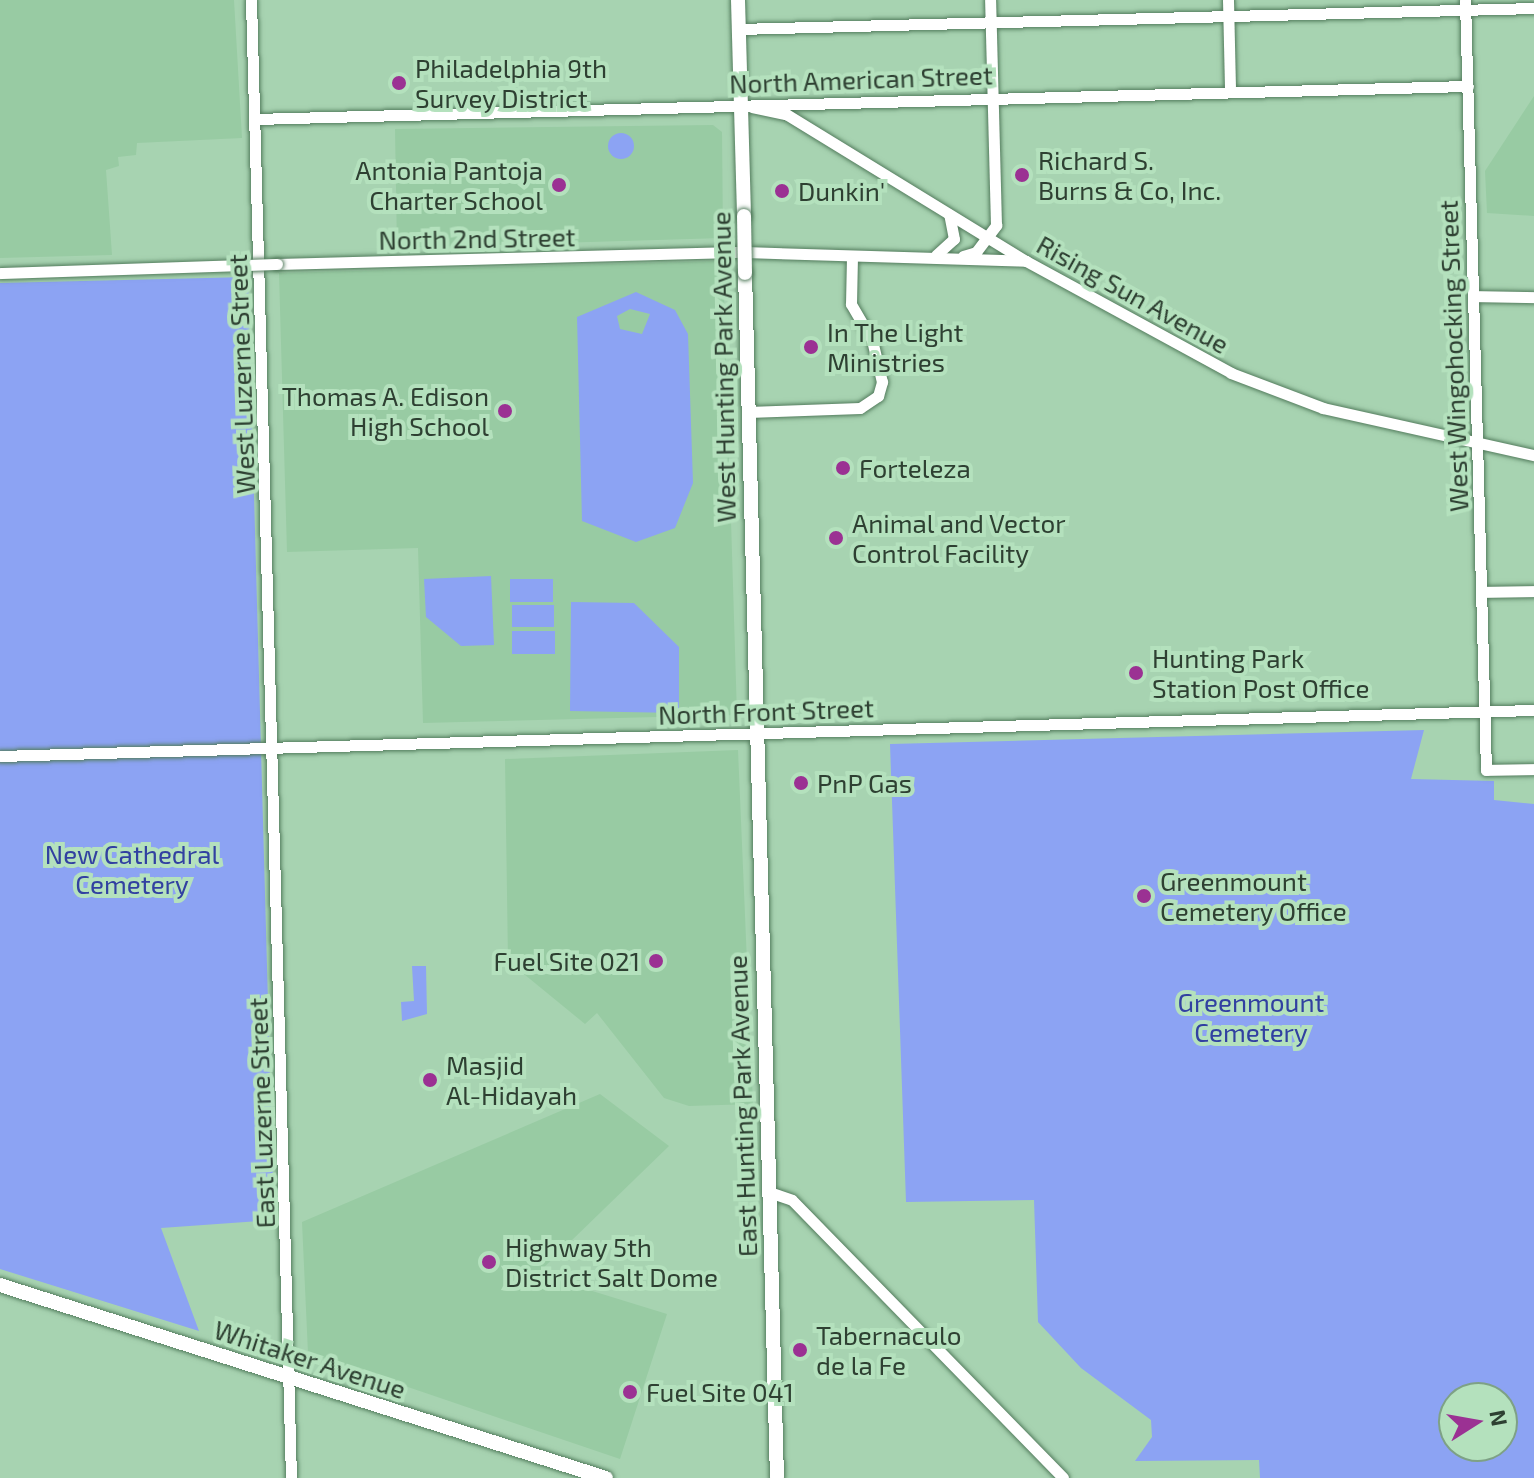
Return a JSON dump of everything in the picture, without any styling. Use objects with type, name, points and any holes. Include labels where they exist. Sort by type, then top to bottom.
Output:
[{"type":"main road","name":"West Hunting Park Avenue","points":[[738,0],[757,733]]},
{"type":"main road","name":"East Hunting Park Avenue","points":[[757,733],[777,1478]]},
{"type":"main road","name":"Whitaker Avenue","points":[[0,1285],[606,1478]]},
{"type":"street","name":"West Luzerne Street","points":[[251,0],[274,746]]},
{"type":"street","points":[[954,258],[976,252],[996,225],[990,0]]},
{"type":"street","points":[[1228,0],[1230,89]]},
{"type":"street","points":[[738,29],[1228,17],[1466,6],[1534,8]]},
{"type":"street","name":"West Wingohocking Street","points":[[1466,6],[1486,770],[1534,769]]},
{"type":"street","name":"North American Street","points":[[255,119],[1230,89],[1468,86]]},
{"type":"street","name":"Rising Sun Avenue","points":[[740,104],[786,114],[1026,261],[1231,373],[1323,408],[1478,448],[1534,455]]},
{"type":"street","points":[[1454,157],[1470,156]]},
{"type":"street","points":[[932,257],[954,239],[948,214]]},
{"type":"street","name":"North 2nd Street","points":[[0,273],[744,252],[1026,261]]},
{"type":"street","points":[[748,412],[860,408],[878,396],[882,382],[872,340],[851,304],[852,257]]},
{"type":"street","points":[[1474,296],[1534,297]]},
{"type":"street","points":[[1482,592],[1534,591]]},
{"type":"street","name":"North Front Street","points":[[0,756],[1534,710]]},
{"type":"street","name":"East Luzerne Street","points":[[274,746],[291,1478]]},
{"type":"street","points":[[769,1192],[792,1200],[1063,1478]]},
{"type":"shaded area","points":[[0,0],[234,0],[242,138],[137,143],[136,155],[118,157],[119,166],[106,170],[112,255],[0,258]]},
{"type":"shaded area","points":[[1534,96],[1534,216],[1487,213],[1485,171]]},
{"type":"shaded area","name":"Antonia Pantoja Charter School","points":[[713,125],[722,132],[723,238],[397,248],[395,129]]},
{"type":"shaded area","name":"Thomas A. Edison High School","points":[[723,261],[737,715],[423,723],[418,548],[287,552],[279,273]]},
{"type":"shaded area","points":[[738,750],[753,1104],[689,1106],[664,1098],[597,1013],[585,1024],[508,961],[505,759]]},
{"type":"shaded area","points":[[600,1094],[669,1146],[537,1274],[667,1314],[620,1459],[308,1353],[302,1222]]},
{"type":"green space","points":[[621,133],[630,137],[634,146],[630,155],[621,159],[612,155],[608,146],[612,137]]},
{"type":"green space","name":"New Cathedral Cemetery","points":[[248,277],[274,1220],[161,1228],[199,1331],[0,1269],[0,283]]},
{"type":"green space","points":[[636,292],[675,310],[688,334],[693,483],[675,528],[636,542],[582,521],[577,317]],"holes":[[[630,309],[650,314],[642,334],[620,329],[617,316]]]},
{"type":"green space","points":[[491,576],[494,645],[461,646],[426,617],[424,579]]},
{"type":"green space","points":[[510,579],[553,579],[553,602],[510,602]]},
{"type":"green space","points":[[571,602],[634,603],[679,647],[679,713],[570,711]]},
{"type":"green space","points":[[512,605],[554,605],[554,627],[512,627]]},
{"type":"green space","points":[[512,631],[555,631],[555,654],[512,654]]},
{"type":"green space","name":"Greenmount Cemetery","points":[[1424,730],[1411,779],[1494,781],[1494,800],[1534,804],[1534,1478],[1260,1478],[1259,1460],[1135,1461],[1152,1437],[1151,1420],[1081,1368],[1038,1322],[1034,1200],[906,1202],[890,744]]},
{"type":"green space","points":[[412,966],[426,966],[427,1014],[402,1021],[401,1002],[414,1001]]},
{"type":"place","name":"Philadelphia 9th Survey District","points":[[399,83]]},
{"type":"place","name":"Richard S. Burns & Co, Inc.","points":[[1022,175]]},
{"type":"place","name":"Antonia Pantoja Charter School","points":[[559,185]]},
{"type":"place","name":"Dunkin'","points":[[782,191]]},
{"type":"place","name":"In The Light Ministries","points":[[811,347]]},
{"type":"place","name":"Thomas A. Edison High School","points":[[505,411]]},
{"type":"place","name":"Forteleza","points":[[843,468]]},
{"type":"place","name":"Animal and Vector Control Facility","points":[[836,538]]},
{"type":"place","name":"Hunting Park Station Post Office","points":[[1136,673]]},
{"type":"place","name":"PnP Gas","points":[[801,783]]},
{"type":"place","name":"Greenmount Cemetery Office","points":[[1144,896]]},
{"type":"place","name":"Fuel Site 021","points":[[656,961]]},
{"type":"place","name":"Masjid Al-Hidayah","points":[[430,1080]]},
{"type":"place","name":"Highway 5th District Salt Dome","points":[[489,1262]]},
{"type":"place","name":"Tabernaculo de la Fe","points":[[800,1350]]},
{"type":"place","name":"Fuel Site 041","points":[[630,1392]]}]
